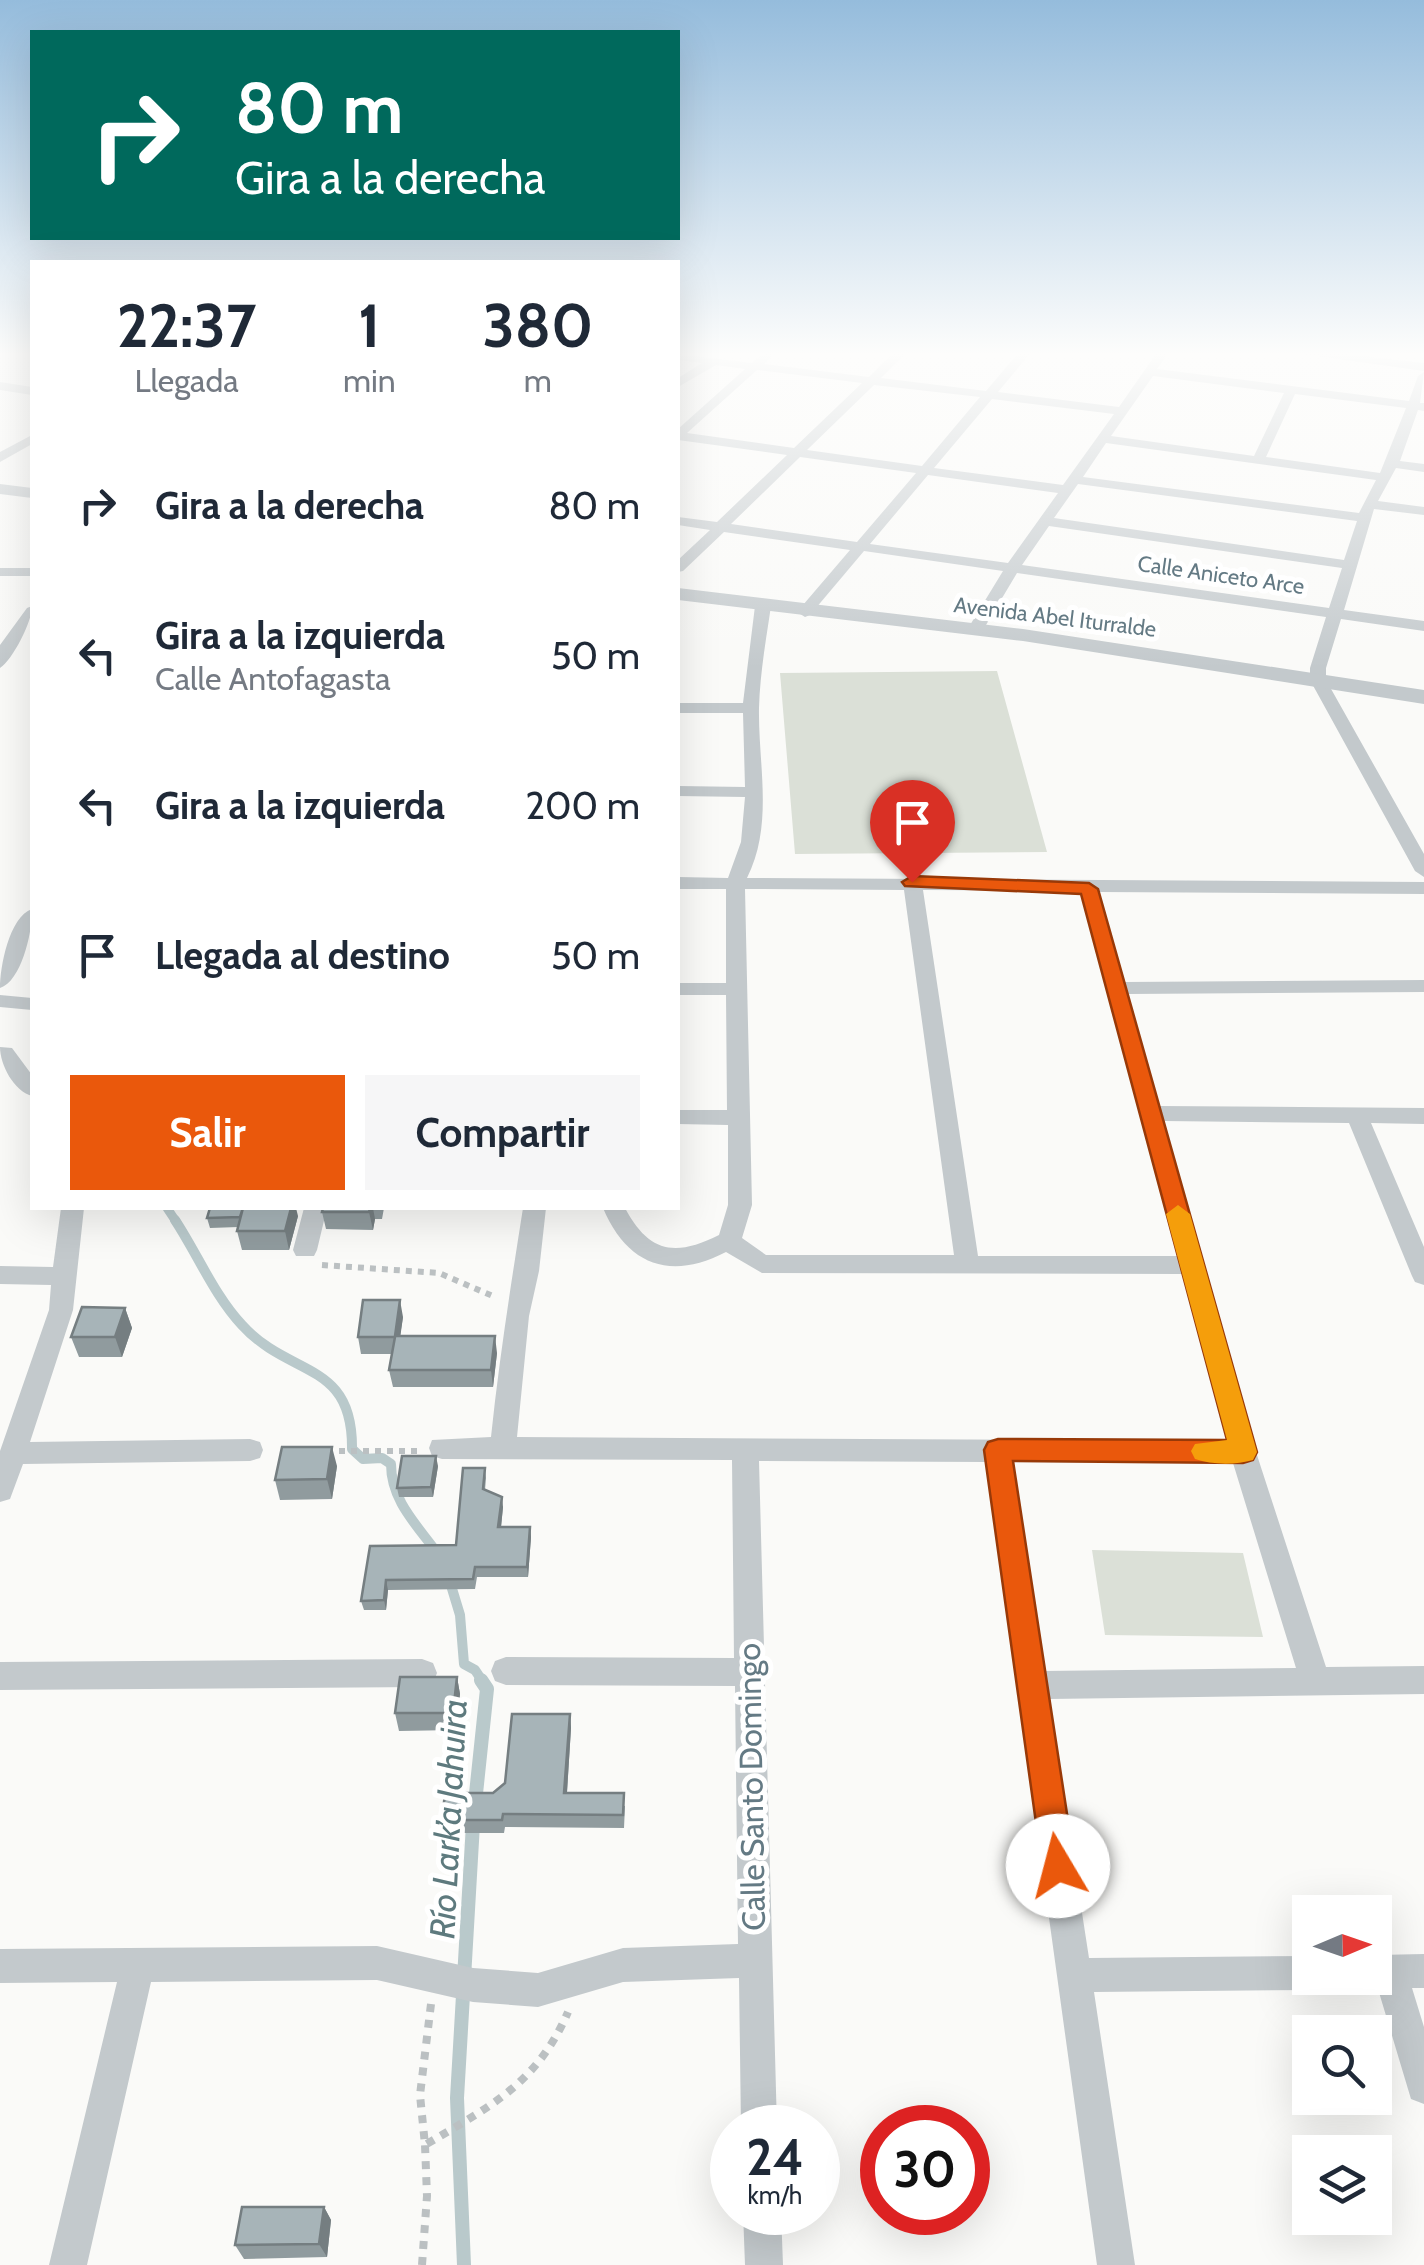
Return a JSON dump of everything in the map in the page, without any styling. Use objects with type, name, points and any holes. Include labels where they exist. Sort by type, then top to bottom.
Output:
[{"type":"street","points":[[680,566],[791,457]]},
{"type":"street","points":[[831,457],[1071,485],[1368,511],[1424,512]]},
{"type":"street","points":[[804,612],[934,457]]},
{"type":"street","points":[[975,630],[1089,457]]},
{"type":"street","points":[[1234,457],[1387,470],[1424,468]]},
{"type":"street","points":[[1393,457],[1368,511],[1318,668],[1318,680],[1424,871]]},
{"type":"street","points":[[0,489],[30,493]]},
{"type":"street","name":"Calle Aniceto Arce","points":[[680,521],[1424,626]]},
{"type":"street","points":[[1046,521],[1350,565]]},
{"type":"street","points":[[0,572],[30,572]]},
{"type":"street","name":"Avenida Abel Iturralde","points":[[680,594],[975,630],[1424,697]]},
{"type":"street","points":[[729,1240],[740,1205],[735,882],[747,864],[753,792],[750,708],[763,606]]},
{"type":"street","points":[[0,663],[11,638],[30,618]]},
{"type":"street","points":[[680,708],[750,708]]},
{"type":"street","points":[[680,792],[753,792]]},
{"type":"street","points":[[912,882],[967,1266]]},
{"type":"street","points":[[680,883],[912,882],[1089,889],[1424,888]]},
{"type":"street","points":[[1089,889],[1243,1452],[1315,1679]]},
{"type":"street","points":[[0,982],[30,919]]},
{"type":"street","points":[[1116,988],[1424,986]]},
{"type":"street","points":[[680,989],[736,989]]},
{"type":"street","points":[[0,1001],[30,1004]]},
{"type":"street","points":[[2,1054],[30,1087]]},
{"type":"street","points":[[1150,1113],[1424,1116]]},
{"type":"street","points":[[1357,1116],[1422,1264]]},
{"type":"street","points":[[680,1117],[738,1118]]},
{"type":"street","points":[[0,1492],[61,1310],[72,1210]]},
{"type":"street","points":[[305,1250],[314,1210]]},
{"type":"street","points":[[503,1448],[516,1316],[529,1257],[534,1210]]},
{"type":"street","points":[[615,1210],[623,1229],[638,1247],[650,1254],[681,1258],[729,1240]]},
{"type":"street","points":[[729,1240],[762,1264],[1192,1265]]},
{"type":"street","points":[[0,1275],[64,1276]]},
{"type":"street","points":[[442,1448],[744,1446],[1243,1452]]},
{"type":"street","name":"Calle Santo Domingo","points":[[744,1446],[758,2105]]},
{"type":"street","points":[[14,1453],[250,1450]]},
{"type":"street","points":[[998,1450],[1116,2265]]},
{"type":"street","points":[[506,1671],[749,1672]]},
{"type":"street","points":[[0,1676],[422,1673]]},
{"type":"street","points":[[1034,1684],[1424,1680]]},
{"type":"street","points":[[0,1966],[377,1963],[486,1987],[538,1990],[623,1965],[753,1960]]},
{"type":"street","points":[[68,2265],[138,1966]]},
{"type":"street","points":[[1396,1972],[1424,2086]]},
{"type":"street","points":[[1073,1975],[1292,1973]]},
{"type":"street","points":[[763,2235],[764,2265]]},
{"type":"path","points":[[305,1250],[322,1265],[439,1273],[487,1293],[516,1316]]},
{"type":"path","points":[[324,1450],[397,1449],[408,1453],[442,1448]]},
{"type":"path","points":[[422,2265],[428,2196],[427,2144],[419,2118],[432,1976]]},
{"type":"path","points":[[427,2144],[513,2092],[540,2069],[556,2043],[578,1980]]},
{"type":"shaded area","points":[[997,671],[1047,852],[795,854],[780,673]]},
{"type":"shaded area","points":[[1092,1550],[1243,1553],[1263,1637],[1105,1635]]},
{"type":"building","points":[[209,1210],[242,1210],[240,1217],[207,1218]]},
{"type":"building","points":[[242,1210],[290,1210],[285,1231],[237,1231]]},
{"type":"building","points":[[322,1210],[370,1210],[369,1212]]},
{"type":"building","points":[[363,1300],[400,1300],[395,1336],[495,1336],[491,1370],[389,1370],[395,1337],[358,1337]]},
{"type":"building","points":[[82,1307],[125,1308],[115,1337],[71,1337]]},
{"type":"building","points":[[282,1447],[332,1447],[327,1479],[275,1480]]},
{"type":"building","points":[[402,1456],[436,1456],[431,1487],[397,1488]]},
{"type":"building","points":[[463,1468],[485,1468],[483,1489],[502,1497],[498,1527],[530,1527],[527,1567],[475,1567],[473,1579],[386,1580],[384,1600],[361,1601],[370,1546],[456,1545]]},
{"type":"building","points":[[400,1677],[457,1677],[453,1713],[395,1713]]},
{"type":"building","points":[[512,1714],[570,1714],[564,1793],[624,1793],[623,1815],[503,1814],[502,1820],[442,1820],[445,1793],[493,1793],[505,1783]]},
{"type":"building","points":[[242,2207],[324,2207],[319,2244],[235,2245]]},
{"type":"waterway","name":"Río Lark’a Jahuira","points":[[168,1210],[175,1220]]},
{"type":"waterway","name":"Río Lark’a Jahuira","points":[[175,1220],[242,1325],[261,1342],[330,1385],[342,1400],[350,1420],[352,1449],[363,1459],[382,1458],[391,1464],[400,1501],[438,1554]]},
{"type":"waterway","name":"Río Lark’a Jahuira","points":[[450,1582],[460,1615],[464,1664],[475,1670],[483,1682]]},
{"type":"waterway","name":"Río Lark’a Jahuira","points":[[475,1803],[487,1689],[481,1680]]},
{"type":"waterway","name":"Río Lark’a Jahuira","points":[[464,2265],[457,2098],[473,1824]]},
{"type":"slow traffic","points":[[1178,1214],[1243,1452],[1205,1451]]},
{"type":"route","points":[[912,882],[1089,889],[1243,1452],[998,1450],[1058,1866]]}]
